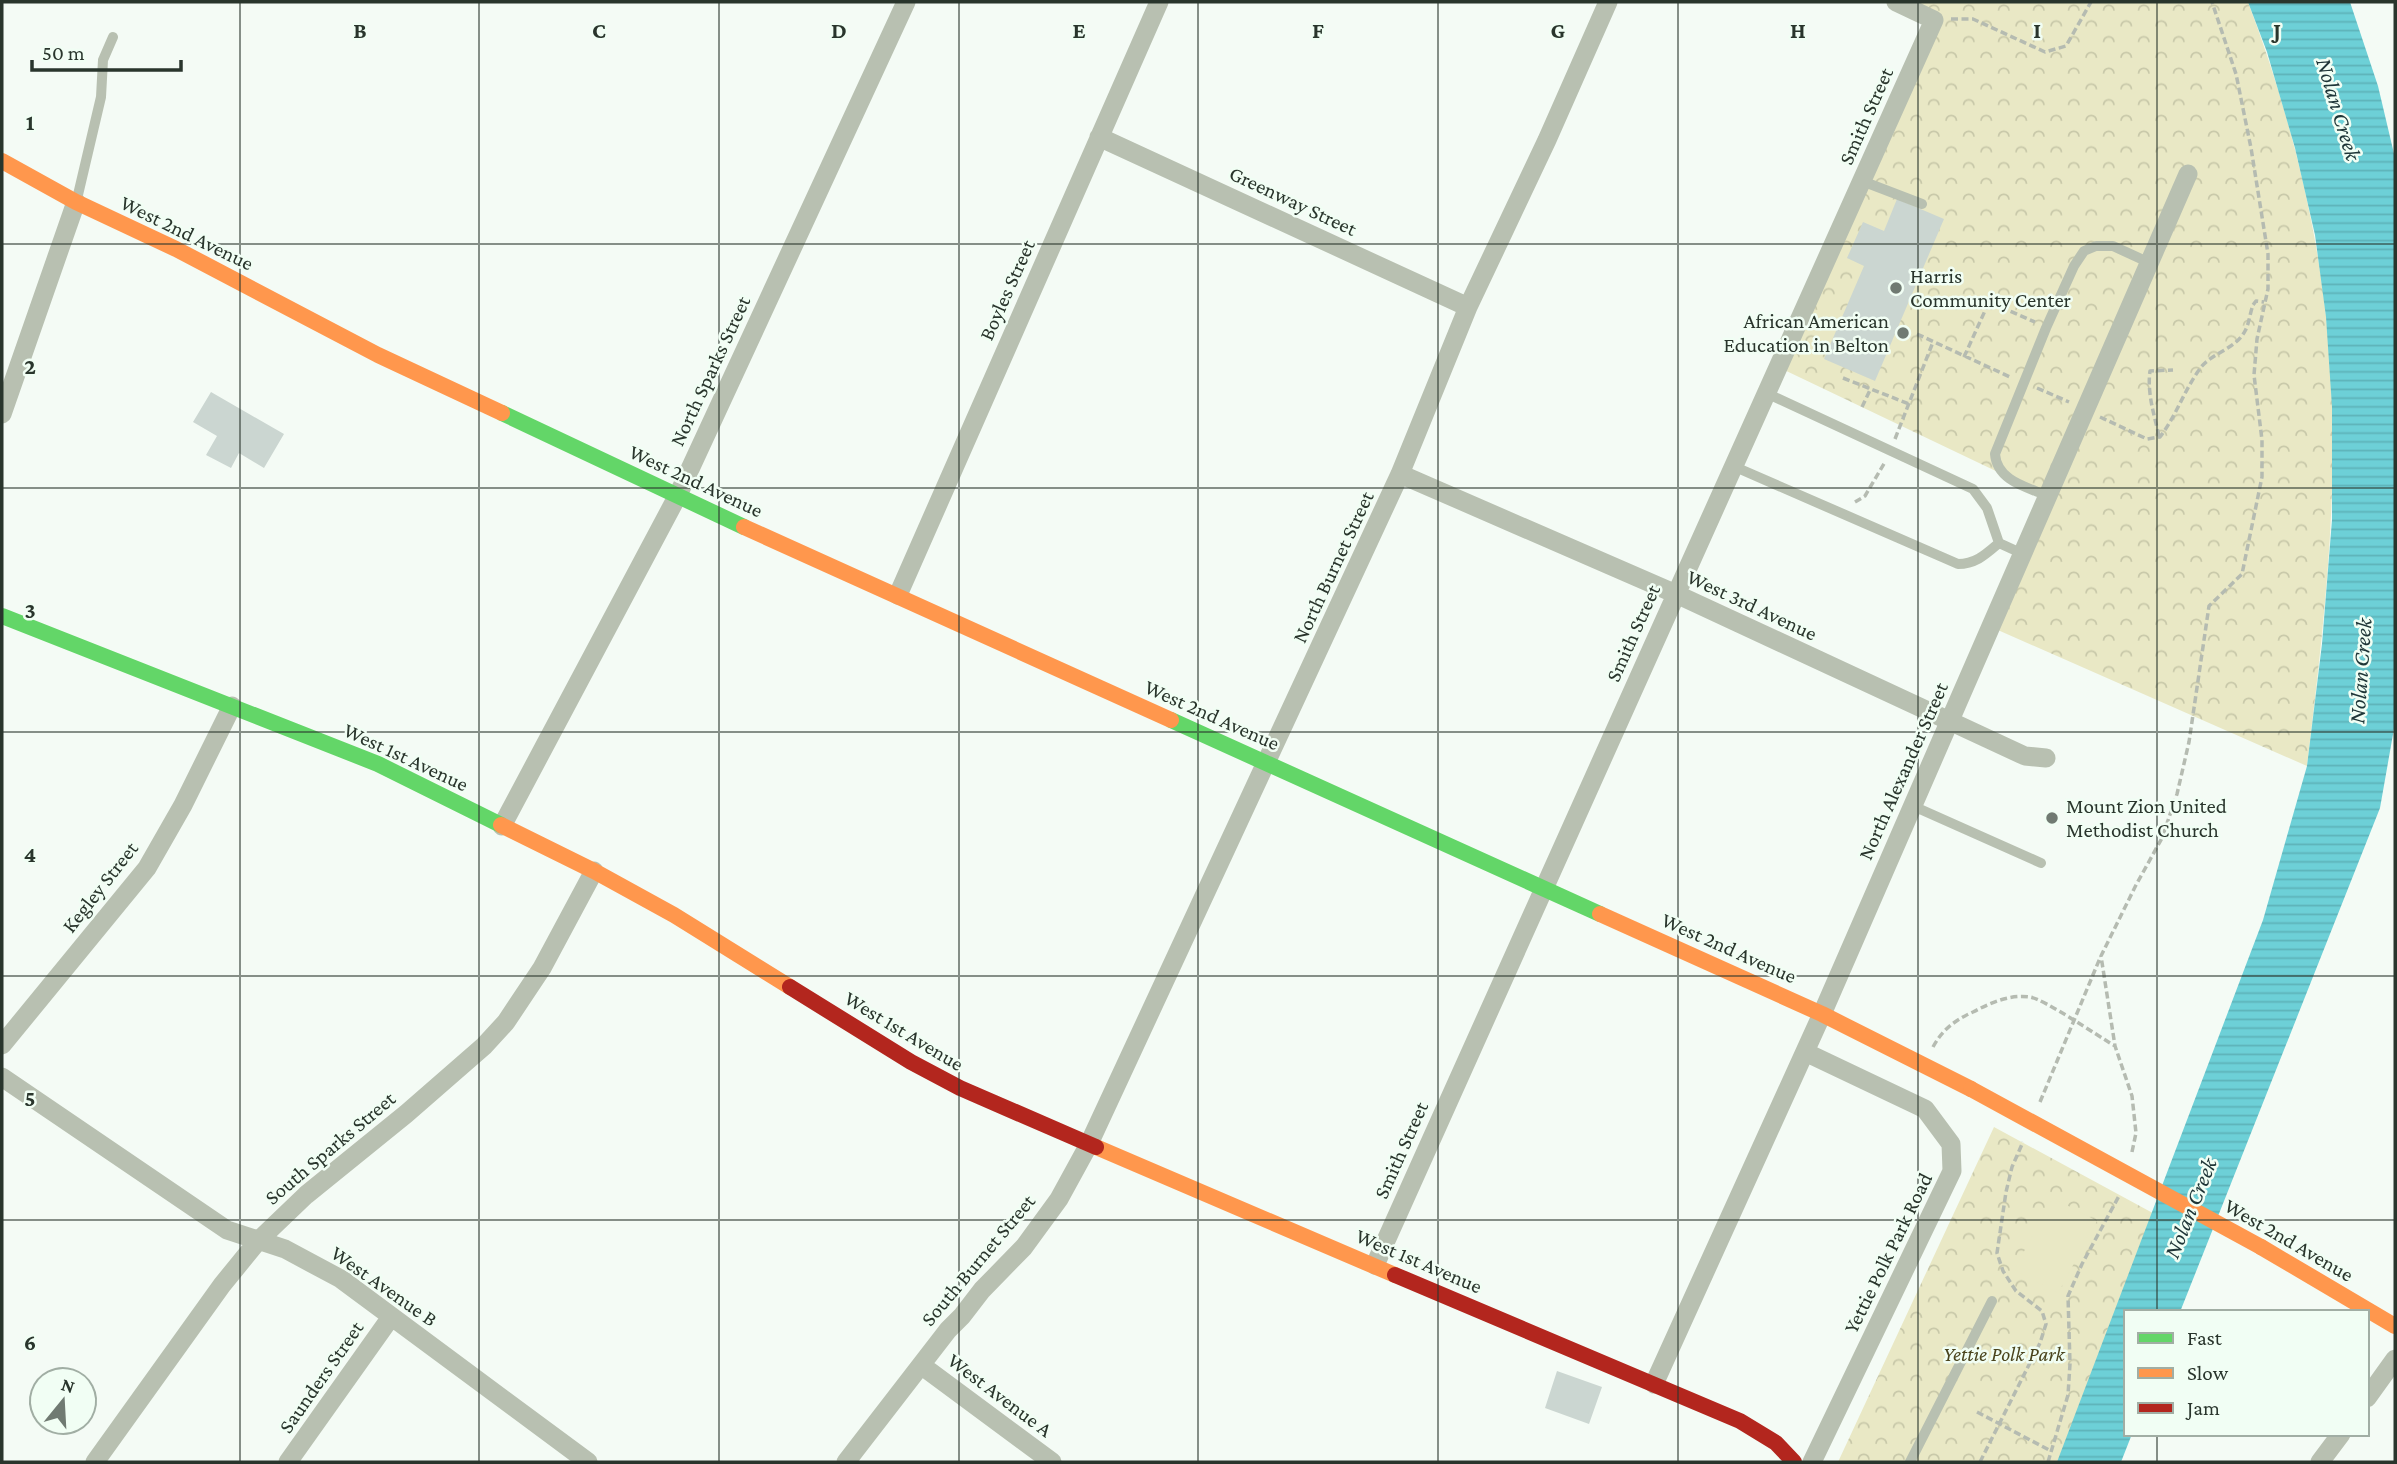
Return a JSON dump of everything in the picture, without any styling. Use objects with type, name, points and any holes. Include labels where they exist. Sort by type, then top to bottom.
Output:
[{"type":"street","name":"North Sparks Street","points":[[502,826],[678,495],[906,2]]},
{"type":"street","name":"Boyles Street","points":[[898,595],[1158,2]]},
{"type":"street","name":"North Burnet Street","points":[[1088,1146],[1400,474],[1468,307],[1547,140],[1608,2]]},
{"type":"street","points":[[1896,2],[1934,20]]},
{"type":"street","name":"Smith Street","points":[[1375,1265],[1934,20]]},
{"type":"street","name":"Greenway Street","points":[[1099,137],[1468,307]]},
{"type":"street","name":"West 2nd Avenue","points":[[2,161],[76,202],[176,249],[378,355],[773,541],[898,595],[1822,1014],[1971,1089],[2261,1247],[2368,1310]]},
{"type":"street","name":"North Alexander Street","points":[[1654,1384],[1822,1014],[2188,174]]},
{"type":"street","points":[[2,414],[76,202]]},
{"type":"street","name":"West 3rd Avenue","points":[[1400,474],[1676,594],[2025,756],[2046,758]]},
{"type":"street","name":"West 1st Avenue","points":[[2,616],[378,764],[594,871],[674,915],[911,1062],[960,1088],[1088,1146],[1740,1421],[1776,1443],[1794,1462]]},
{"type":"street","name":"Kegley Street","points":[[2,1045],[147,869],[183,805],[232,706]]},
{"type":"street","name":"South Sparks Street","points":[[95,1462],[222,1285],[257,1242],[306,1195],[406,1114],[484,1046],[506,1023],[542,968],[594,871]]},
{"type":"street","name":"Yettie Polk Park Road","points":[[1805,1052],[1926,1109],[1951,1144],[1952,1171],[1812,1462]]},
{"type":"street","name":"West Avenue B","points":[[2,1077],[227,1230],[285,1249],[320,1266],[588,1462]]},
{"type":"street","name":"South Burnet Street","points":[[846,1462],[920,1365],[982,1290],[1024,1247],[1059,1199],[1088,1146]]},
{"type":"street","name":"West 2nd Avenue","points":[[2369,1311],[2395,1326]]},
{"type":"street","name":"Saunders Street","points":[[288,1462],[391,1317]]},
{"type":"street","points":[[2369,1395],[2395,1359]]},
{"type":"street","name":"West Avenue A","points":[[920,1365],[1052,1462]]},
{"type":"street","points":[[2320,1462],[2340,1436]]},
{"type":"lane","points":[[76,202],[101,97],[103,60],[113,37]]},
{"type":"lane","points":[[1862,181],[1922,204]]},
{"type":"lane","points":[[2048,496],[2006,477],[1996,465],[1996,454],[2046,328],[2074,266],[2084,251],[2096,246],[2113,246],[2150,263]]},
{"type":"lane","points":[[1766,393],[1973,489],[1987,508],[1999,543],[2023,554]]},
{"type":"lane","points":[[1733,466],[1958,564],[1969,564],[1999,543]]},
{"type":"lane","points":[[1913,806],[2040,863]]},
{"type":"lane","points":[[1910,1462],[1992,1301]]},
{"type":"path","points":[[1934,20],[1973,19],[2045,52],[2066,46],[2091,2]]},
{"type":"path","points":[[2038,1106],[2101,956],[2162,838],[2189,742],[2209,606],[2242,574],[2262,477],[2262,440],[2254,375],[2268,289],[2268,254],[2236,74],[2212,2]]},
{"type":"path","points":[[1964,357],[1989,302],[2046,328]]},
{"type":"path","points":[[1838,512],[1865,496],[1890,450],[1933,342]]},
{"type":"path","points":[[2160,437],[2148,383],[2150,371],[2173,370]]},
{"type":"path","points":[[1843,377],[1910,404]]},
{"type":"path","points":[[1862,407],[1870,390]]},
{"type":"path","points":[[2101,956],[2115,1046],[2132,1096],[2136,1133],[2131,1156]]},
{"type":"path","points":[[1923,1064],[1940,1033],[1961,1017],[1991,1003],[2015,997],[2033,997],[2115,1046]]},
{"type":"path","points":[[1980,1462],[2040,1343],[2046,1324],[2042,1311],[2016,1291],[2003,1271],[1997,1253],[2012,1167],[2028,1130]]},
{"type":"path","points":[[2048,1462],[2068,1395],[2068,1296],[2122,1187]]},
{"type":"path","points":[[1977,1412],[2051,1451]]},
{"type":"green space","points":[[1903,2],[2248,2],[2275,78],[2306,196],[2321,276],[2331,372],[2333,429],[2330,541],[2307,766],[1991,627],[2048,496],[1778,367],[1934,20]]},
{"type":"green space","name":"Yettie Polk Park","points":[[1994,1127],[2173,1224],[2127,1310],[2124,1310],[2124,1318],[2072,1462],[1838,1462]]},
{"type":"green space","points":[[2053,1198],[2097,1221],[2058,1293],[2014,1270]]},
{"type":"water","name":"Nolan Creek","points":[[2248,2],[2350,2],[2378,86],[2395,158],[2395,723],[2380,808],[2181,1310],[2124,1310],[2124,1436],[2131,1436],[2121,1462],[2057,1462],[2263,920],[2307,766],[2322,644],[2332,520],[2332,407],[2326,317],[2315,235],[2295,148],[2267,52]]},
{"type":"building","points":[[1897,199],[1944,219],[1875,381],[1824,359],[1864,266],[1847,258],[1863,222],[1884,231]]},
{"type":"building","points":[[211,392],[284,434],[264,468],[239,453],[231,468],[206,455],[217,436],[193,422]]},
{"type":"building","points":[[1557,1371],[1602,1387],[1589,1424],[1545,1408]]},
{"type":"traffic: fast","points":[[502,413],[744,527]]},
{"type":"traffic: fast","points":[[2,616],[378,764],[501,825]]},
{"type":"traffic: fast","points":[[1171,720],[1600,914]]},
{"type":"traffic: slow","points":[[2,161],[76,202],[176,249],[378,355],[502,413]]},
{"type":"traffic: slow","points":[[744,527],[1171,720]]},
{"type":"traffic: slow","points":[[501,825],[594,871],[674,915],[790,987]]},
{"type":"traffic: slow","points":[[1600,914],[1822,1014],[1971,1089]]},
{"type":"traffic: slow","points":[[1971,1089],[2261,1247]]},
{"type":"traffic: slow","points":[[1096,1147],[1395,1275]]},
{"type":"traffic: slow","points":[[2261,1247],[2368,1310]]},
{"type":"traffic: slow","points":[[2369,1311],[2395,1326]]},
{"type":"traffic: jam","points":[[790,987],[911,1062],[960,1088],[1096,1147]]},
{"type":"traffic: jam","points":[[1395,1275],[1740,1421],[1776,1443],[1794,1462]]},
{"type":"place","name":"Harris Community Center","points":[[1896,288]]},
{"type":"place","name":"African American Education in Belton","points":[[1903,333]]},
{"type":"place","name":"Mount Zion United Methodist Church","points":[[2052,818]]}]
